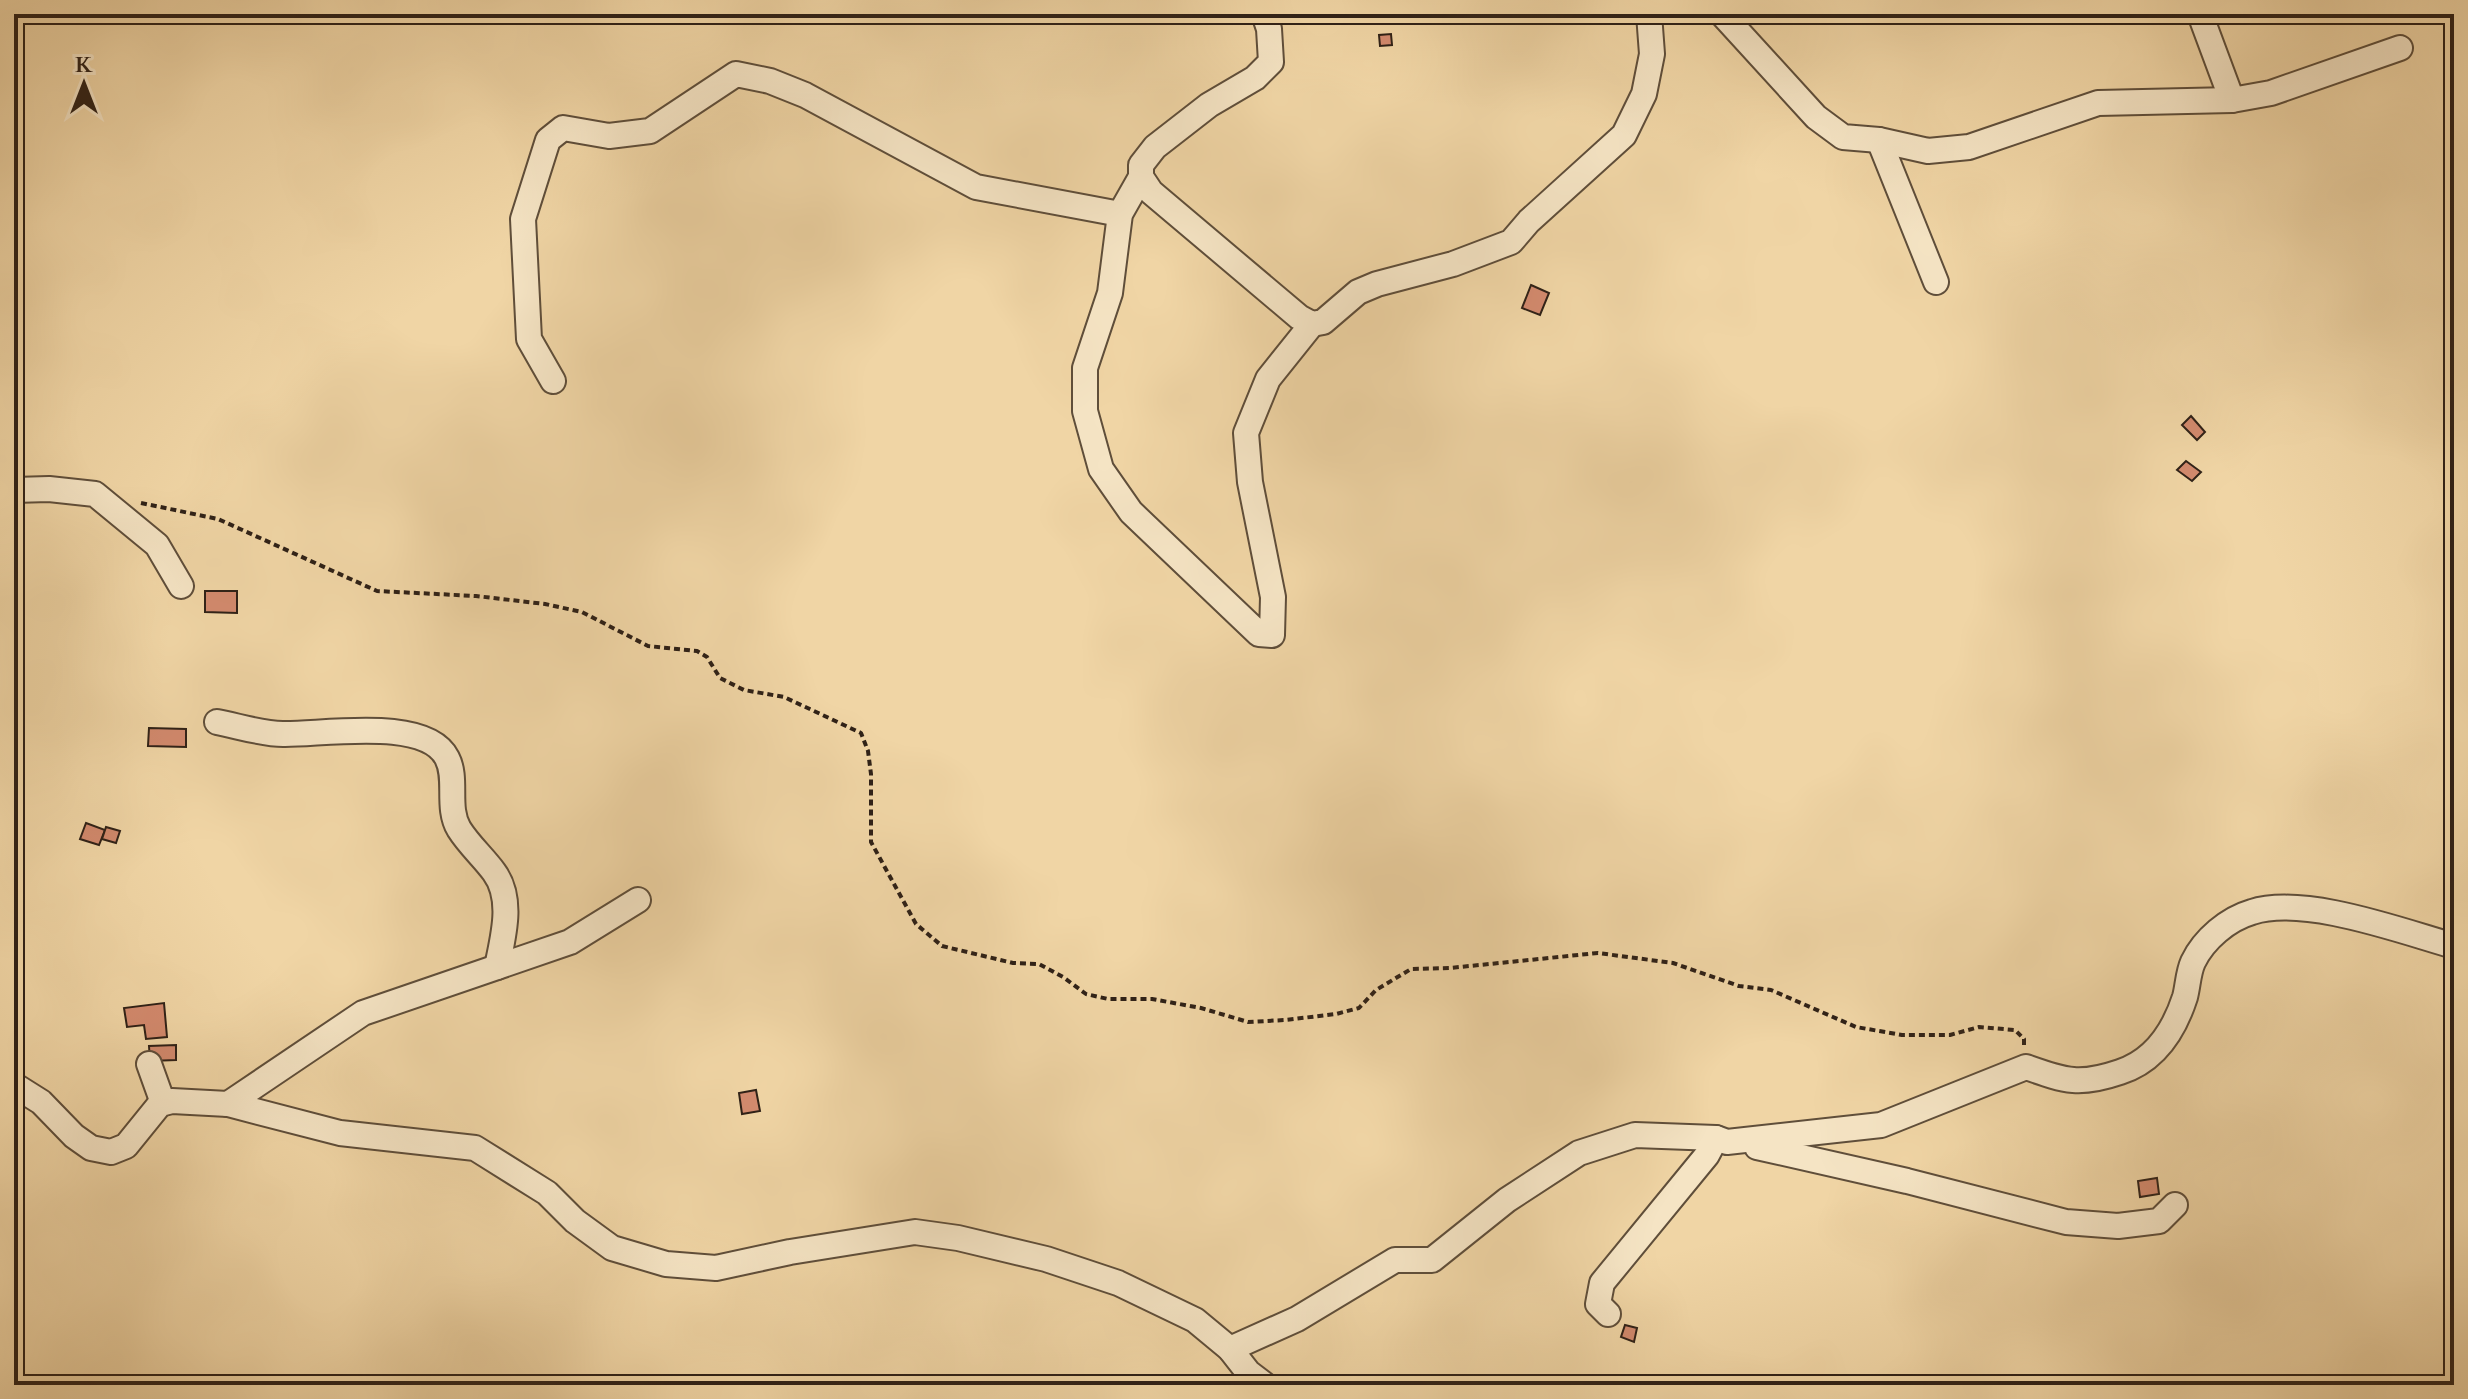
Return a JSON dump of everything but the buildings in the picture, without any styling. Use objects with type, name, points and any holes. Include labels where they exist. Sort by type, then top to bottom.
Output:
[{"type":"street","points":[[1264,14],[1269,29],[1271,62],[1255,78],[1209,105],[1155,147],[1141,165],[1141,177],[1120,214],[1110,293],[1085,368],[1085,411],[1101,469],[1131,512],[1259,634],[1272,635],[1273,597],[1250,482],[1246,433],[1268,379],[1312,324]]},
{"type":"street","points":[[1141,177],[1151,192],[1299,317],[1312,324],[1323,322],[1358,292],[1453,264],[1511,242],[1529,221],[1624,135],[1644,94],[1652,54],[1649,14]]},
{"type":"street","points":[[1722,14],[1816,117],[1843,137],[1879,140],[1928,151],[1969,147],[2098,103],[2232,100],[2271,93],[2400,48]]},
{"type":"street","points":[[2200,14],[2232,100]]},
{"type":"street","points":[[553,381],[529,339],[523,219],[548,140],[563,128],[609,136],[650,131],[736,74],[770,81],[805,95],[976,187],[1120,214]]},
{"type":"street","points":[[1879,140],[1936,282]]},
{"type":"street","points":[[19,487],[95,494],[157,545],[181,586]]},
{"type":"street","points":[[217,722],[281,734],[376,729],[422,739],[441,749],[449,760],[456,824],[496,874],[505,891],[506,906],[497,967]]},
{"type":"street","points":[[228,1104],[363,1013],[570,942],[638,900]]},
{"type":"street","points":[[1608,1314],[1598,1304],[1602,1283],[1721,1140],[1881,1125],[2026,1067],[2065,1081],[2094,1081],[2133,1068],[2153,1054],[2170,1032],[2185,998],[2192,965],[2202,946],[2235,918],[2255,910],[2281,906],[2344,916],[2454,946]]},
{"type":"street","points":[[149,1064],[163,1103]]},
{"type":"street","points":[[14,1085],[41,1102],[82,1142],[91,1148],[111,1152],[126,1146],[163,1103],[172,1101],[228,1104],[340,1133],[475,1148],[547,1193],[575,1221],[612,1248],[666,1264],[716,1268],[915,1232],[1046,1259],[1118,1283],[1195,1320],[1230,1349],[1248,1372],[1265,1385]]},
{"type":"street","points":[[1230,1349],[1297,1319],[1395,1260],[1432,1260],[1507,1200],[1579,1153],[1635,1135],[1721,1140],[1785,1152],[2066,1222],[2118,1226],[2159,1221],[2175,1205]]},
{"type":"path","points":[[131,501],[218,519],[377,591],[476,596],[582,612],[648,646],[697,651],[707,657],[720,678],[744,690],[784,697],[861,733],[868,751],[871,774],[871,842],[916,924],[942,946],[1013,963],[1039,964],[1086,994],[1108,999],[1152,999],[1201,1008],[1248,1022],[1273,1021],[1336,1014],[1359,1008],[1376,990],[1411,969],[1598,953],[1673,963],[1739,986],[1771,990],[1856,1027],[1902,1035],[1950,1035],[1979,1027],[2015,1030],[2024,1039],[2026,1067]]}]
